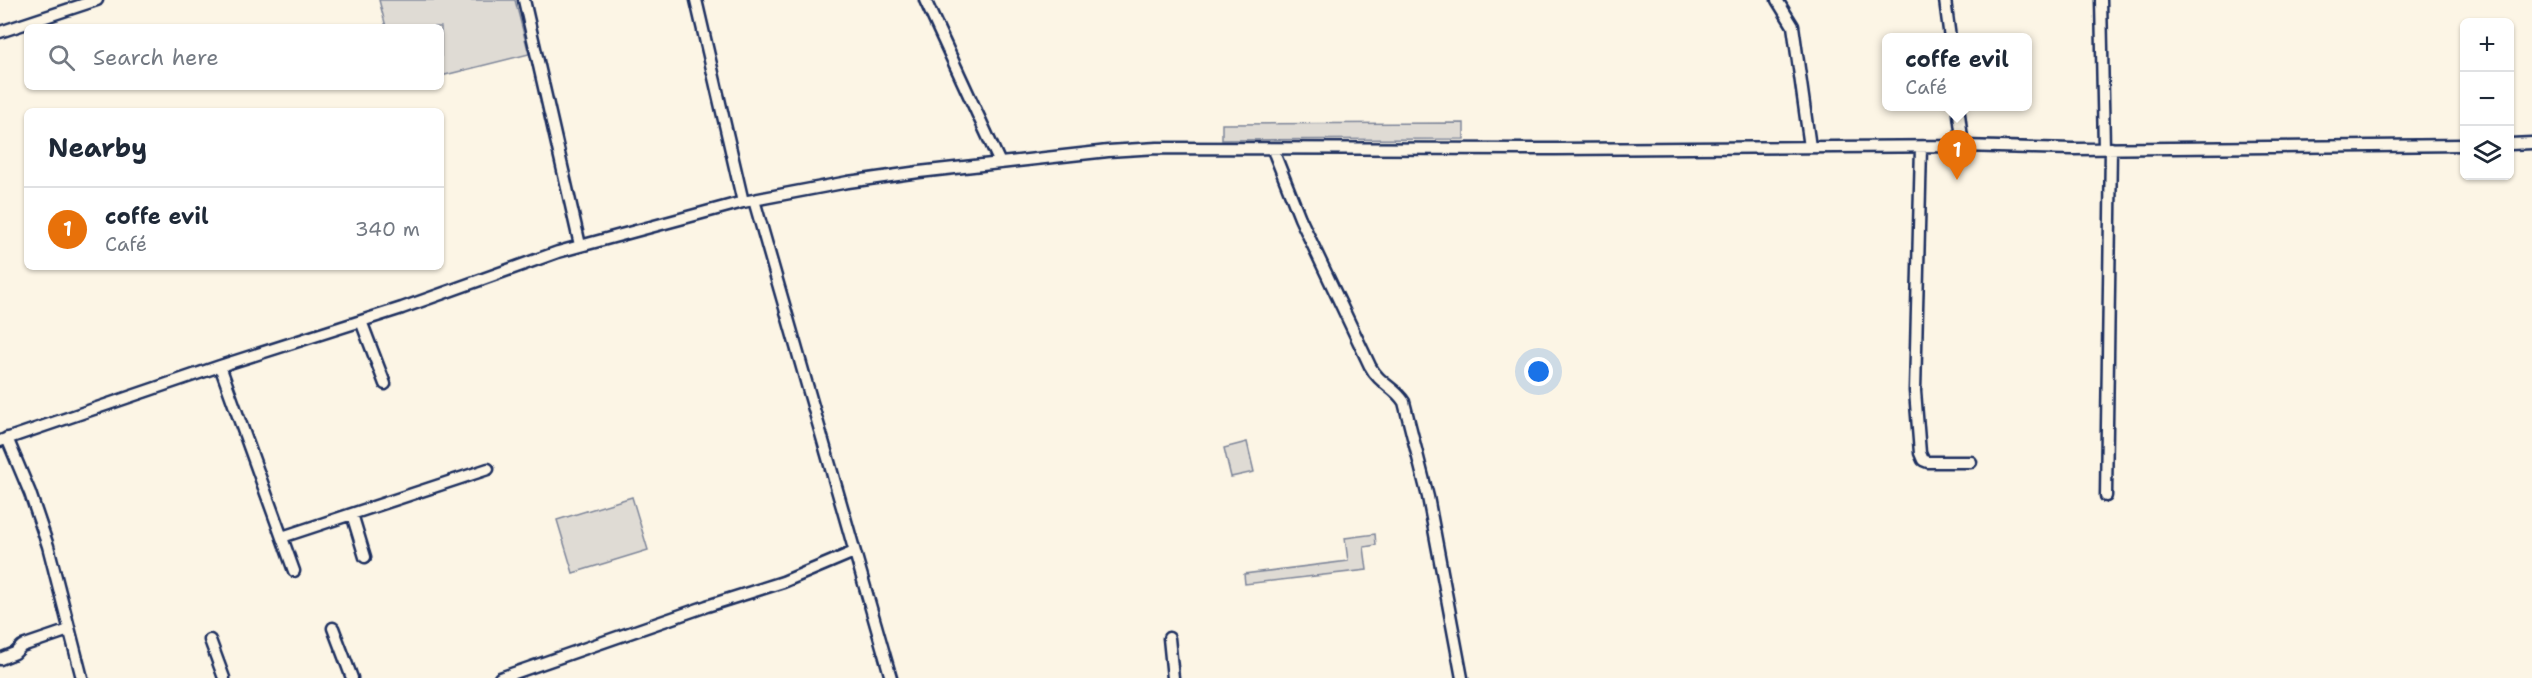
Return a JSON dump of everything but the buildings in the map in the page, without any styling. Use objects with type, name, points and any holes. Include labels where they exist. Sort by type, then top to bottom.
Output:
[{"type":"street","points":[[24,24],[97,0]]},
{"type":"street","points":[[524,0],[580,245]]},
{"type":"street","points":[[696,0],[749,201],[891,678]]},
{"type":"street","points":[[925,0],[1000,163]]},
{"type":"street","points":[[1777,0],[1793,26],[1810,147]]},
{"type":"street","points":[[1945,0],[1949,33]]},
{"type":"street","points":[[2101,0],[2108,148],[2106,496]]},
{"type":"street","points":[[0,32],[24,24]]},
{"type":"street","points":[[1959,111],[1963,146]]},
{"type":"street","points":[[2514,144],[2532,143]]},
{"type":"street","points":[[82,678],[48,546],[30,493],[3,440],[361,321],[580,245],[749,201],[848,182],[1108,151],[1157,148],[1273,150],[1963,146],[2012,149],[2460,145]]},
{"type":"street","points":[[1921,147],[1916,391],[1920,453],[1923,460],[1928,462],[1971,462]]},
{"type":"street","points":[[1273,150],[1300,218],[1370,366],[1377,378],[1400,396],[1404,402],[1428,497],[1462,678]]},
{"type":"street","points":[[361,321],[385,384]]},
{"type":"street","points":[[220,366],[294,571]]},
{"type":"street","points":[[282,537],[488,469]]},
{"type":"street","points":[[352,514],[365,557]]},
{"type":"street","points":[[500,678],[783,582],[854,552]]},
{"type":"street","points":[[333,628],[352,678]]},
{"type":"street","points":[[0,659],[15,653],[22,646],[69,630]]},
{"type":"street","points":[[1168,638],[1173,678]]},
{"type":"street","points":[[210,640],[224,678]]},
{"type":"shaded area","points":[[379,0],[515,0],[529,54],[444,75],[444,24],[385,24]]},
{"type":"shaded area","points":[[1464,123],[1464,139],[1222,140],[1222,124]]},
{"type":"shaded area","points":[[1247,442],[1254,472],[1231,477],[1224,448]]},
{"type":"shaded area","points":[[632,497],[648,550],[573,573],[557,520]]},
{"type":"shaded area","points":[[1375,534],[1376,545],[1364,547],[1367,570],[1245,584],[1244,574],[1348,561],[1345,538]]},
{"type":"place","name":"coffe evil","points":[[1957,180]]}]
